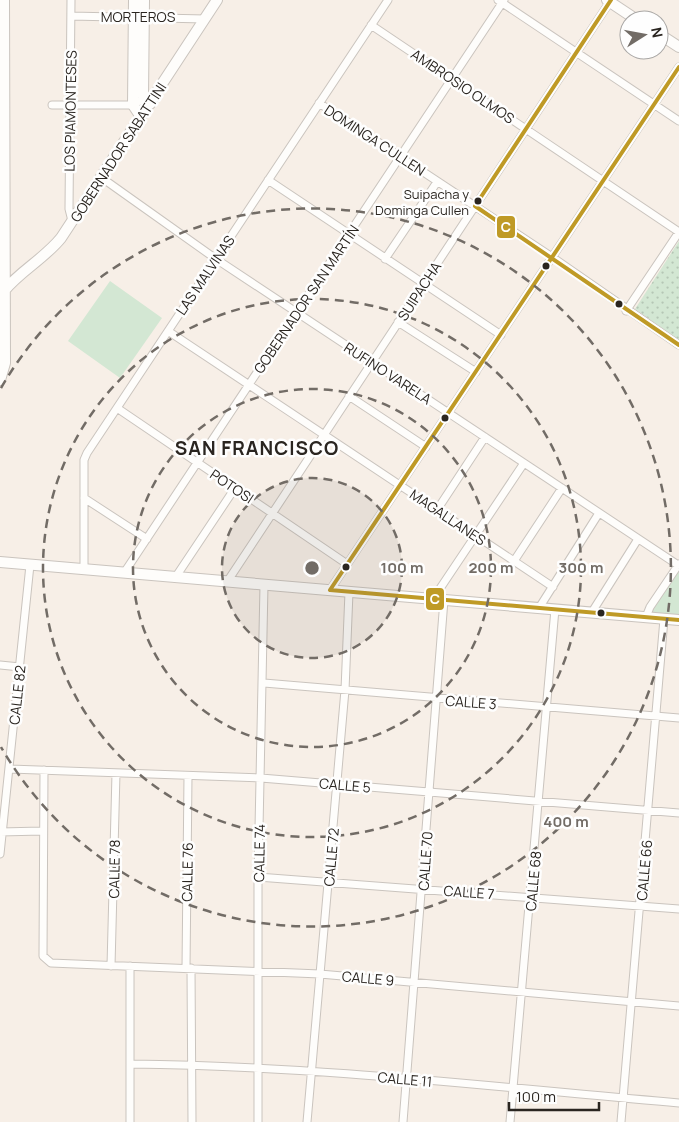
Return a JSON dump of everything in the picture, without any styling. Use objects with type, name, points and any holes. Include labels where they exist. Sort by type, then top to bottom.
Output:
[{"type":"main road","points":[[0,380],[4,363],[2,292],[2,17],[4,0]]},
{"type":"main road","points":[[134,0],[139,16],[147,101]]},
{"type":"main road","points":[[141,117],[133,105],[139,16],[144,0]]},
{"type":"main road","name":"GOBERNADOR SABATTINI","points":[[2,292],[13,280],[54,247],[102,178],[141,117],[147,101],[217,0]]},
{"type":"main road","points":[[609,1],[622,10]]},
{"type":"main road","points":[[0,562],[679,620]]},
{"type":"street","name":"LOS PIAMONTESES","points":[[71,0],[69,209],[72,221]]},
{"type":"street","name":"LAS MALVINAS","points":[[84,570],[84,460],[388,0]]},
{"type":"street","points":[[502,1],[679,121]]},
{"type":"street","name":"GOBERNADOR SAN MARTÍN","points":[[124,573],[502,1]]},
{"type":"street","name":"SUIPACHA","points":[[227,582],[609,1]]},
{"type":"street","name":"MORTEROS","points":[[70,16],[139,16],[205,19]]},
{"type":"street","name":"AMBROSIO OLMOS","points":[[371,25],[679,232]]},
{"type":"street","points":[[330,590],[679,67]]},
{"type":"street","points":[[52,105],[133,105],[147,101]]},
{"type":"street","name":"DOMINGA CULLEN","points":[[319,104],[552,257],[626,311],[679,346]]},
{"type":"street","name":"RUFINO VARELA","points":[[102,178],[216,259],[638,539],[679,564]]},
{"type":"street","points":[[268,180],[500,334]]},
{"type":"street","points":[[385,258],[437,182]]},
{"type":"street","points":[[626,311],[679,232]]},
{"type":"street","points":[[398,322],[476,372]]},
{"type":"street","name":"MAGALLANES","points":[[168,331],[553,587]]},
{"type":"street","points":[[349,396],[426,447]]},
{"type":"street","name":"POTOSI","points":[[117,408],[348,564]]},
{"type":"street","points":[[437,510],[485,437]]},
{"type":"street","points":[[439,600],[476,536],[524,463]]},
{"type":"street","points":[[175,578],[235,488]]},
{"type":"street","points":[[514,561],[562,488]]},
{"type":"street","points":[[84,498],[147,539]]},
{"type":"street","points":[[539,608],[599,513]]},
{"type":"street","points":[[592,612],[638,539]]},
{"type":"street","points":[[646,617],[650,607],[679,564]]},
{"type":"street","name":"CALLE 82","points":[[0,854],[30,565]]},
{"type":"street","name":"CALLE 74","points":[[258,1122],[258,877],[264,683],[264,585]]},
{"type":"street","name":"CALLE 72","points":[[307,1122],[330,882],[345,690],[349,592]]},
{"type":"street","name":"CALLE 70","points":[[403,1122],[438,699],[439,600]]},
{"type":"street","name":"CALLE 68","points":[[510,1122],[532,897],[555,609]]},
{"type":"street","name":"CALLE 66","points":[[621,1122],[641,906],[664,619]]},
{"type":"street","points":[[0,665],[20,667]]},
{"type":"street","name":"CALLE 3","points":[[264,683],[679,718]]},
{"type":"street","name":"CALLE 5","points":[[10,769],[261,778],[679,813]]},
{"type":"street","points":[[1,832],[42,831],[44,770]]},
{"type":"street","name":"CALLE 78","points":[[111,966],[116,773]]},
{"type":"street","name":"CALLE 76","points":[[188,776],[188,968],[192,1122]]},
{"type":"street","name":"CALLE 9","points":[[42,831],[43,956],[51,963],[259,970],[320,974],[679,1006]]},
{"type":"street","name":"CALLE 7","points":[[258,877],[679,909]]},
{"type":"street","points":[[130,966],[130,1122]]},
{"type":"street","name":"CALLE 11","points":[[130,1064],[312,1071],[679,1103]]},
{"type":"green space","points":[[679,241],[679,340],[635,309]]},
{"type":"green space","points":[[110,281],[162,318],[120,378],[68,341]]},
{"type":"green space","points":[[679,567],[679,620],[646,617]]},
{"type":"transit line","name":"C","points":[[611,0],[475,206],[679,345]]},
{"type":"transit line","name":"C","points":[[679,67],[330,590],[679,620]]},
{"type":"place","name":"Suipacha y Dominga Cullen","points":[[478,201]]},
{"type":"district","name":"SAN FRANCISCO","points":[[257,448]]}]
